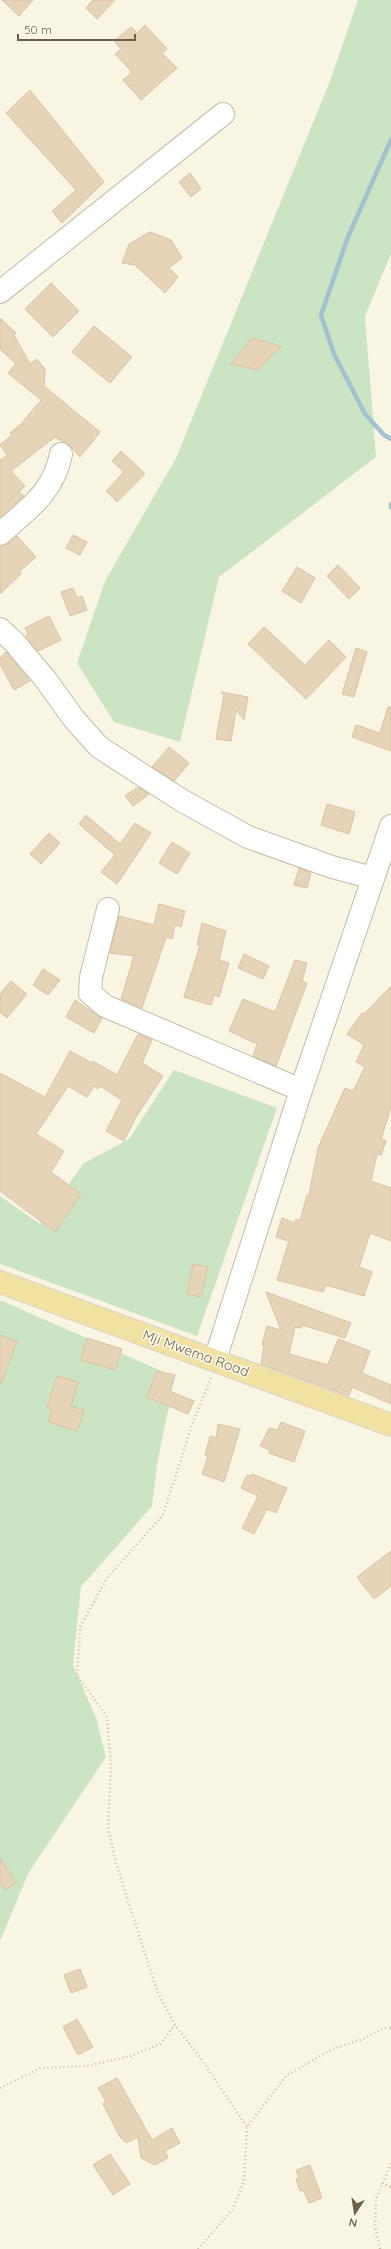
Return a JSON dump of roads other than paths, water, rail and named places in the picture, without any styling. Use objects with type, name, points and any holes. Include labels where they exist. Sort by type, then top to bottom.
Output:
[{"type":"main road","name":"Mji Mwema Road","points":[[0,1282],[391,1425]]},
{"type":"street","points":[[0,292],[223,114]]},
{"type":"street","points":[[0,534],[43,495],[54,478],[61,454]]},
{"type":"street","points":[[0,629],[14,642],[74,720],[99,747],[181,800],[248,837],[332,867],[373,878]]},
{"type":"street","points":[[215,1360],[301,1090],[391,826]]},
{"type":"street","points":[[108,909],[91,977],[90,993],[105,1006],[301,1090]]},
{"type":"waterway","points":[[391,140],[348,237],[321,315],[334,354],[365,414],[384,435],[391,439]]}]
